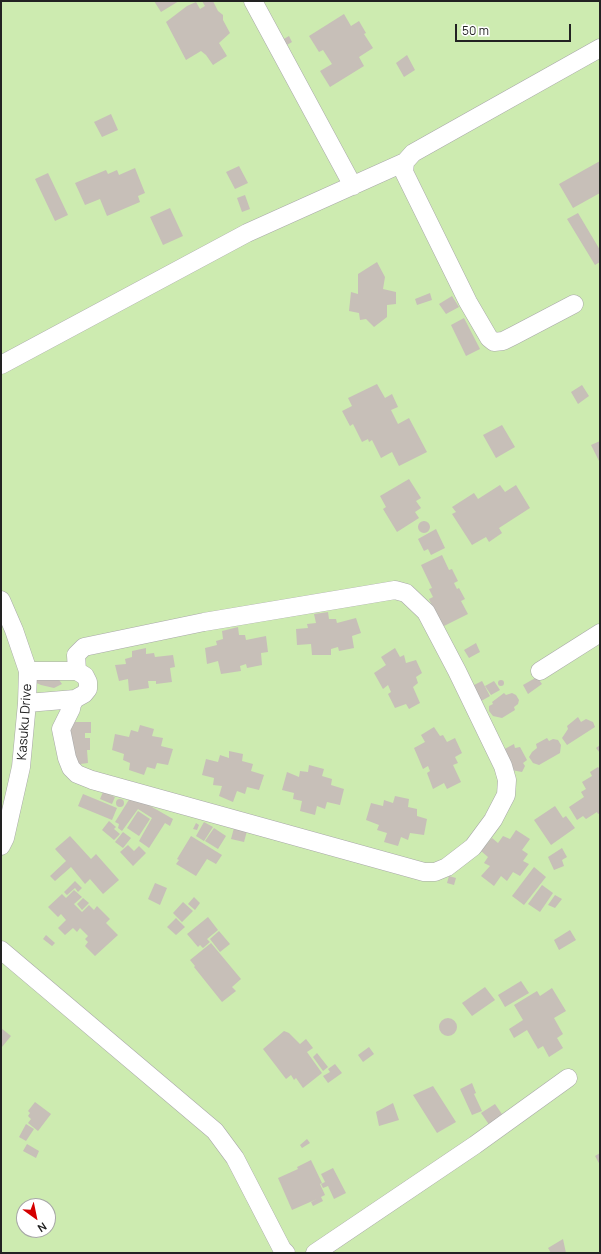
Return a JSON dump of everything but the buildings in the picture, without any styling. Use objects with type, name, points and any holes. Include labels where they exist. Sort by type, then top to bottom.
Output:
[{"type":"street","points":[[253,1],[353,186]]},
{"type":"street","points":[[1,364],[247,233],[405,162],[414,153],[600,48]]},
{"type":"street","points":[[405,162],[404,172],[461,289],[489,338],[494,342],[503,341],[574,304]]},
{"type":"street","points":[[75,699],[72,709],[61,730],[67,758],[71,768],[77,774],[92,780],[424,872],[435,872],[447,867],[473,846],[493,820],[506,795],[507,780],[503,766],[457,670],[426,612],[406,593],[395,590],[204,622],[84,646],[76,655],[77,671]]},
{"type":"street","name":"Kasuku Drive","points":[[1,600],[14,630],[28,671],[27,703],[21,767],[5,838],[1,846]]},
{"type":"street","points":[[540,671],[600,633]]},
{"type":"street","points":[[27,703],[75,699],[84,694],[88,689],[88,682],[85,676],[77,671],[28,671]]},
{"type":"street","points":[[1,950],[215,1131],[235,1158],[282,1249],[286,1253]]},
{"type":"street","points":[[315,1253],[475,1146],[568,1078]]},
{"type":"green space","points":[[1,1],[600,1],[600,1253],[1,1253]]}]
